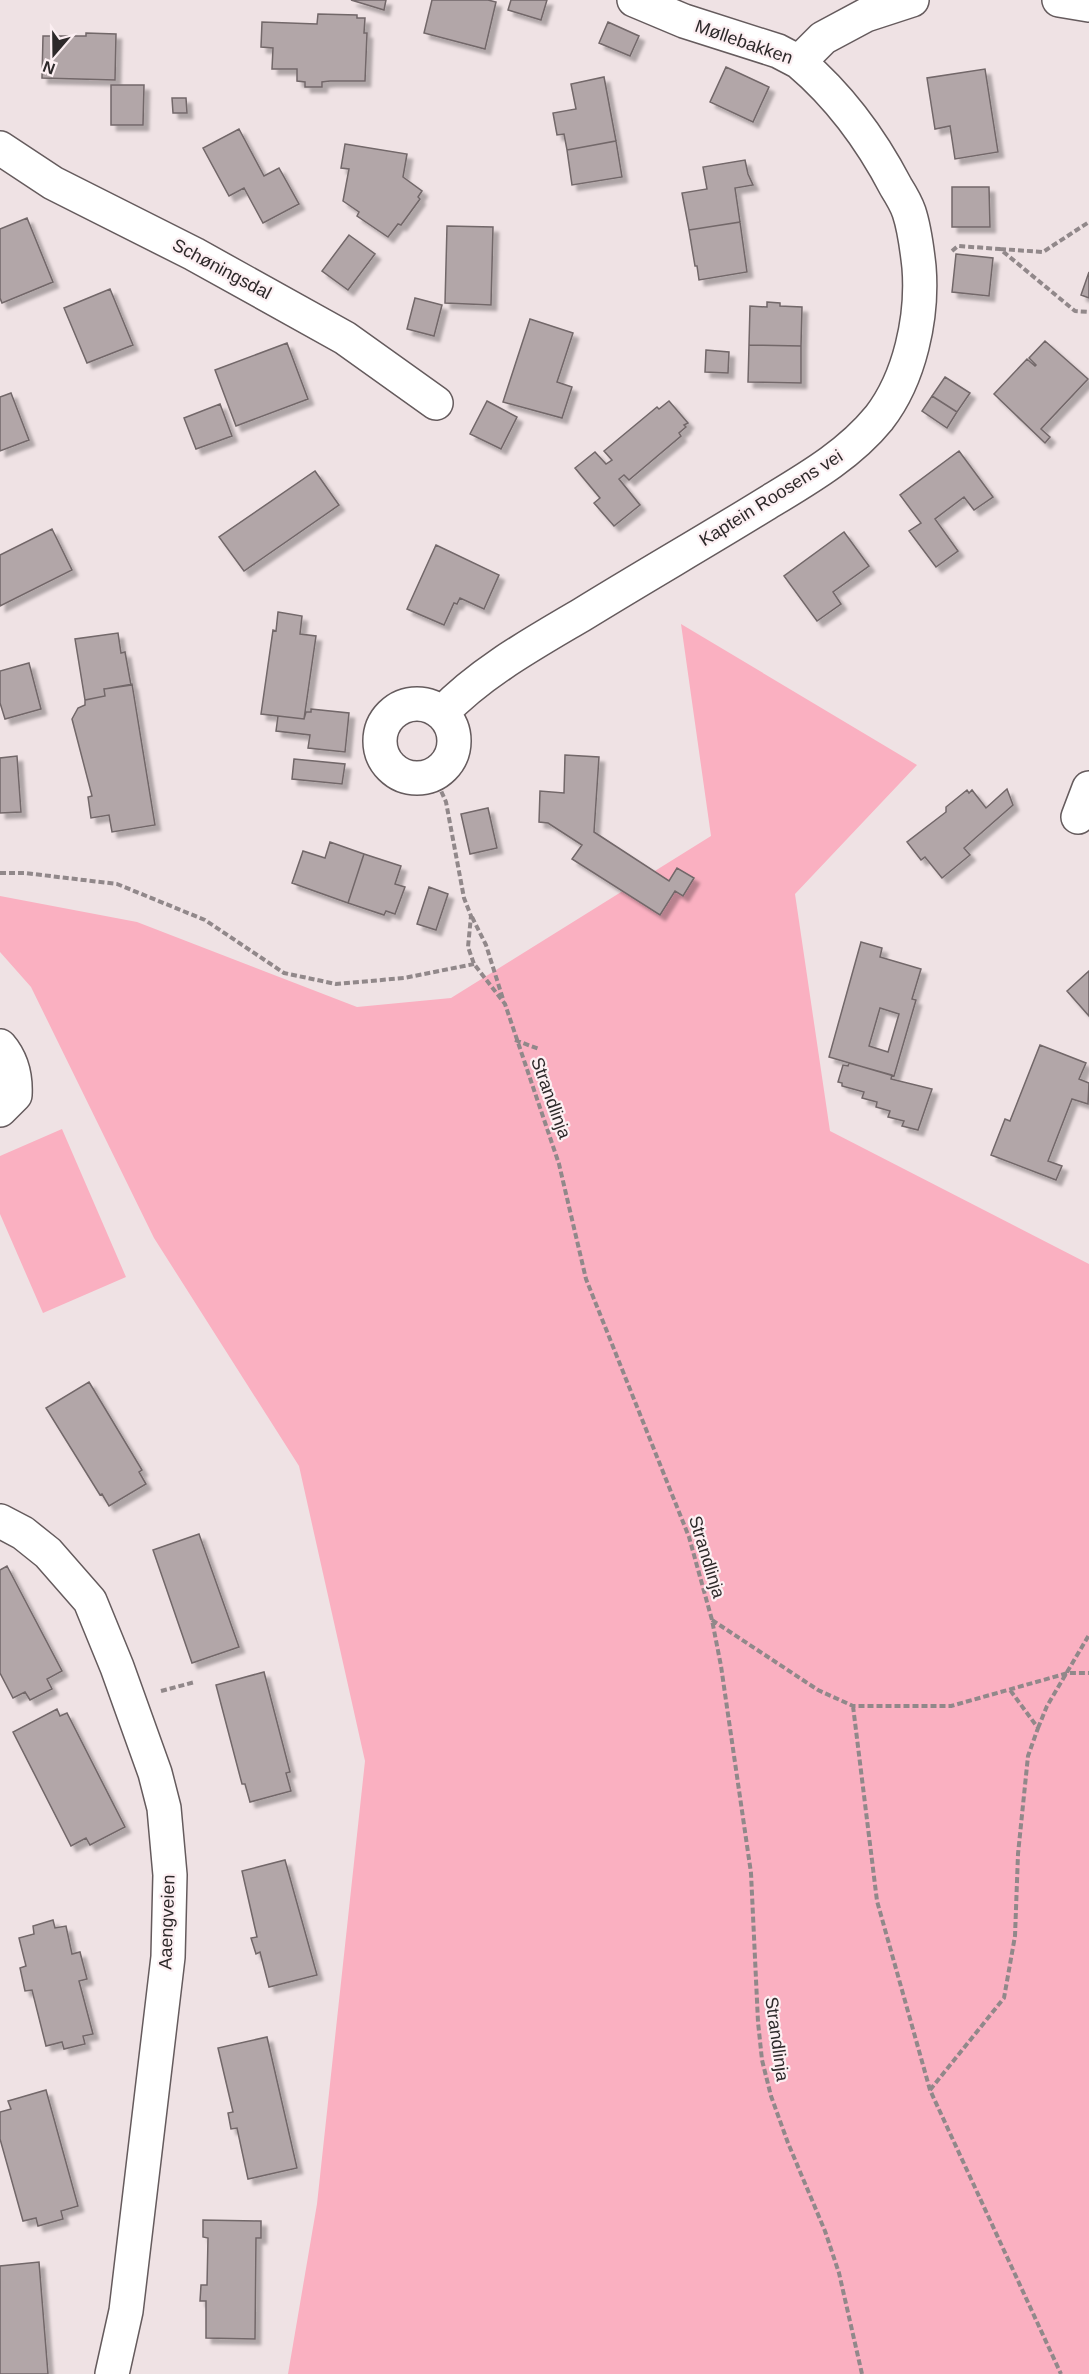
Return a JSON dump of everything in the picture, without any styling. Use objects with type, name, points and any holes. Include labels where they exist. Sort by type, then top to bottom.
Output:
[{"type":"street","name":"Møllebakken","points":[[634,0],[684,21],[778,51],[799,62],[823,38],[866,15],[912,0]]},
{"type":"street","points":[[1059,0],[1089,5]]},
{"type":"street","name":"Kaptein Roosens vei","points":[[442,713],[481,680],[540,639],[744,517],[851,448],[879,417],[893,396],[912,350],[917,327],[919,274],[917,242],[909,211],[880,155],[822,81],[799,62]]},
{"type":"street","name":"Schøningsdal","points":[[0,148],[53,183],[194,254],[325,327],[374,357],[436,403]]},
{"type":"street","points":[[414,704],[429,705],[442,713],[451,725],[455,739],[453,753],[446,766],[434,775],[420,779],[405,777],[392,770],[383,758],[379,744],[381,730],[388,717],[400,708],[414,704]]},
{"type":"street","points":[[0,1046],[6,1053],[16,1079],[15,1095],[0,1110]]},
{"type":"street","name":"Aaengveien","points":[[0,1521],[23,1533],[48,1552],[90,1601],[117,1666],[155,1773],[164,1808],[170,1875],[168,1957],[126,2311],[112,2374]]},
{"type":"path","points":[[919,274],[948,261],[952,251],[958,246],[1043,252],[1089,222]]},
{"type":"path","points":[[1000,249],[1075,311],[1089,312]]},
{"type":"path","name":"Strandlinja","points":[[434,775],[446,802],[464,898],[471,916],[468,947],[474,964],[505,1004],[515,1040],[559,1164],[586,1279],[689,1537],[712,1620],[721,1666],[751,1874],[762,2060],[771,2096],[825,2231],[839,2273],[862,2374]]},
{"type":"path","points":[[0,873],[25,873],[117,884],[205,920],[284,973],[336,984],[404,978],[474,964]]},
{"type":"path","points":[[471,916],[486,945],[505,1004]]},
{"type":"path","points":[[515,1040],[539,1049]]},
{"type":"path","points":[[712,1620],[818,1690],[853,1706],[951,1706],[1068,1673],[1089,1672]]},
{"type":"path","points":[[930,2090],[1004,1998],[1015,1936],[1018,1854],[1028,1756],[1047,1706],[1089,1635]]},
{"type":"path","points":[[1010,1690],[1038,1728]]},
{"type":"path","points":[[853,1706],[877,1901],[930,2090],[1061,2374]]},
{"type":"shaded area","points":[[681,624],[917,765],[795,894],[830,1131],[1089,1264],[1089,2374],[288,2374],[317,2204],[365,1761],[299,1466],[154,1238],[31,987],[0,952],[0,896],[137,922],[357,1007],[451,998],[711,836]]},
{"type":"shaded area","points":[[62,1129],[126,1277],[43,1313],[0,1214],[0,1156]]},
{"type":"building","points":[[351,0],[386,0],[384,10]]},
{"type":"building","points":[[432,0],[496,2],[485,49],[424,33]]},
{"type":"building","points":[[511,0],[547,0],[541,20],[508,10]]},
{"type":"building","points":[[318,14],[357,15],[357,18],[365,18],[364,33],[367,33],[365,81],[330,81],[322,82],[322,87],[305,87],[305,82],[297,81],[297,69],[272,69],[273,48],[261,47],[262,22],[317,24]]},
{"type":"building","points":[[608,22],[639,36],[630,56],[599,43]]},
{"type":"building","points":[[86,33],[116,34],[115,80],[42,78],[43,36],[86,36]]},
{"type":"building","points":[[726,67],[769,87],[753,122],[710,102]]},
{"type":"building","points":[[985,69],[998,152],[955,159],[950,126],[935,129],[927,78]]},
{"type":"building","points":[[604,77],[616,141],[567,150],[564,134],[557,135],[553,113],[576,109],[571,84]]},
{"type":"building","points":[[111,85],[144,85],[143,125],[111,125]]},
{"type":"building","points":[[172,98],[186,98],[187,113],[173,113]]},
{"type":"building","points":[[239,129],[264,176],[279,168],[299,204],[263,223],[244,188],[229,196],[203,148]]},
{"type":"building","points":[[616,141],[622,177],[572,185],[567,150]]},
{"type":"building","points":[[345,144],[407,154],[403,177],[422,191],[418,197],[420,199],[401,225],[398,224],[388,237],[357,216],[359,212],[343,201],[349,169],[341,168]]},
{"type":"building","points":[[745,160],[753,185],[735,188],[740,222],[689,230],[682,193],[707,189],[703,167]]},
{"type":"building","points":[[952,187],[989,187],[990,227],[952,227]]},
{"type":"building","points":[[27,218],[53,282],[2,303],[0,298],[0,229]]},
{"type":"building","points":[[740,222],[747,272],[699,280],[689,230]]},
{"type":"building","points":[[447,226],[493,227],[491,305],[445,303]]},
{"type":"building","points":[[349,235],[375,254],[348,290],[322,271]]},
{"type":"building","points":[[956,254],[993,258],[989,296],[952,292]]},
{"type":"building","points":[[1089,272],[1089,298],[1081,295]]},
{"type":"building","points":[[110,289],[133,345],[87,363],[64,308]]},
{"type":"building","points":[[415,298],[442,305],[434,336],[407,329]]},
{"type":"building","points":[[767,302],[780,303],[780,306],[802,307],[801,346],[749,345],[750,306],[767,307]]},
{"type":"building","points":[[530,319],[573,333],[557,382],[572,387],[562,418],[503,402]]},
{"type":"building","points":[[1045,341],[1088,379],[1041,429],[1050,437],[1045,443],[994,394],[1027,359],[1036,365],[1029,358]]},
{"type":"building","points":[[287,343],[308,399],[236,426],[215,370]]},
{"type":"building","points":[[749,345],[801,346],[801,383],[748,382]]},
{"type":"building","points":[[706,350],[729,352],[728,373],[705,372]]},
{"type":"building","points":[[945,377],[970,393],[957,412],[932,396]]},
{"type":"building","points":[[11,393],[29,440],[0,451],[0,397]]},
{"type":"building","points":[[932,396],[957,412],[947,428],[922,411]]},
{"type":"building","points":[[487,401],[517,417],[501,449],[470,434]]},
{"type":"building","points":[[669,401],[688,423],[679,433],[681,436],[629,480],[624,475],[619,479],[640,505],[614,526],[594,503],[600,498],[575,468],[595,452],[606,464],[612,460],[604,451],[657,407],[659,409]]},
{"type":"building","points":[[220,404],[232,436],[196,449],[184,418]]},
{"type":"building","points":[[959,451],[993,497],[974,510],[964,497],[935,519],[958,551],[936,567],[909,531],[921,523],[900,495]]},
{"type":"building","points":[[315,471],[339,505],[244,571],[219,537]]},
{"type":"building","points":[[52,529],[72,570],[0,606],[0,555]]},
{"type":"building","points":[[844,532],[869,566],[833,592],[841,604],[817,621],[784,576]]},
{"type":"building","points":[[436,545],[499,575],[484,609],[460,598],[457,604],[454,603],[444,625],[407,609]]},
{"type":"building","points":[[278,612],[302,616],[300,634],[316,636],[304,719],[261,714],[273,630],[276,631]]},
{"type":"building","points":[[118,633],[121,653],[125,652],[131,685],[104,689],[105,696],[85,700],[75,639]]},
{"type":"building","points":[[29,663],[41,709],[5,719],[0,703],[0,671]]},
{"type":"building","points":[[132,684],[155,825],[112,832],[109,815],[91,818],[88,797],[92,796],[72,719],[78,708],[85,705],[85,700],[105,696],[104,689]]},
{"type":"building","points":[[311,709],[349,713],[345,752],[308,748],[310,735],[276,731],[278,716],[304,719],[306,712],[311,712]]},
{"type":"building","points":[[565,755],[599,757],[594,832],[669,881],[677,868],[694,878],[683,896],[675,891],[660,915],[572,859],[582,845],[548,823],[539,822],[540,791],[564,793]]},
{"type":"building","points":[[17,756],[21,812],[0,813],[0,758]]},
{"type":"building","points":[[294,759],[345,764],[342,784],[292,779]]},
{"type":"building","points":[[1007,789],[1013,805],[964,848],[970,855],[942,878],[925,857],[921,860],[907,842],[946,812],[946,807],[967,790],[969,793],[972,790],[986,808]]},
{"type":"building","points":[[488,808],[497,848],[470,854],[461,814]]},
{"type":"building","points":[[330,842],[364,854],[348,903],[292,883],[303,851],[325,858]]},
{"type":"building","points":[[364,854],[401,866],[395,884],[405,887],[395,914],[386,911],[384,915],[348,903]]},
{"type":"building","points":[[429,887],[448,894],[436,930],[417,924]]},
{"type":"building","points":[[861,942],[882,948],[880,957],[921,969],[912,999],[916,1000],[894,1076],[829,1057]],"holes":[[[880,1008],[899,1014],[888,1052],[869,1046]]]},
{"type":"building","points":[[1089,971],[1089,1016],[1067,991]]},
{"type":"building","points":[[1040,1045],[1086,1063],[1079,1079],[1089,1083],[1088,1104],[1072,1099],[1048,1161],[1062,1166],[1056,1180],[991,1155],[1005,1119],[1010,1121]]},
{"type":"building","points":[[849,1063],[892,1075],[891,1079],[932,1089],[918,1130],[902,1126],[904,1121],[888,1117],[890,1111],[876,1107],[877,1102],[862,1098],[864,1092],[842,1086],[842,1083],[838,1082],[843,1065],[848,1066]]},
{"type":"building","points":[[89,1382],[142,1470],[139,1472],[146,1484],[109,1506],[46,1408]]},
{"type":"building","points":[[199,1534],[239,1647],[192,1663],[153,1550]]},
{"type":"building","points":[[7,1566],[62,1671],[47,1679],[52,1689],[30,1700],[25,1692],[13,1698],[0,1673],[0,1570]]},
{"type":"building","points":[[264,1672],[290,1772],[286,1773],[291,1791],[250,1802],[245,1784],[242,1784],[216,1685]]},
{"type":"building","points":[[57,1709],[60,1716],[67,1713],[125,1827],[90,1845],[86,1838],[71,1846],[13,1732]]},
{"type":"building","points":[[285,1860],[317,1975],[269,1987],[260,1952],[256,1954],[251,1938],[257,1937],[242,1871]]},
{"type":"building","points":[[53,1920],[55,1928],[66,1926],[72,1954],[80,1952],[87,1979],[79,1981],[93,2034],[83,2036],[85,2044],[64,2049],[62,2042],[46,2046],[32,1990],[25,1991],[20,1968],[26,1966],[19,1938],[34,1934],[33,1926]]},
{"type":"building","points":[[267,2037],[297,2168],[248,2179],[237,2128],[231,2129],[228,2113],[233,2112],[218,2048]]},
{"type":"building","points":[[46,2090],[78,2206],[61,2211],[63,2219],[38,2226],[36,2218],[23,2221],[0,2139],[0,2112],[11,2109],[8,2101]]},
{"type":"building","points":[[203,2220],[261,2221],[261,2238],[256,2238],[255,2339],[206,2338],[206,2301],[200,2301],[201,2285],[207,2285],[208,2238],[203,2237]]},
{"type":"building","points":[[39,2262],[48,2374],[0,2374],[0,2266]]}]
